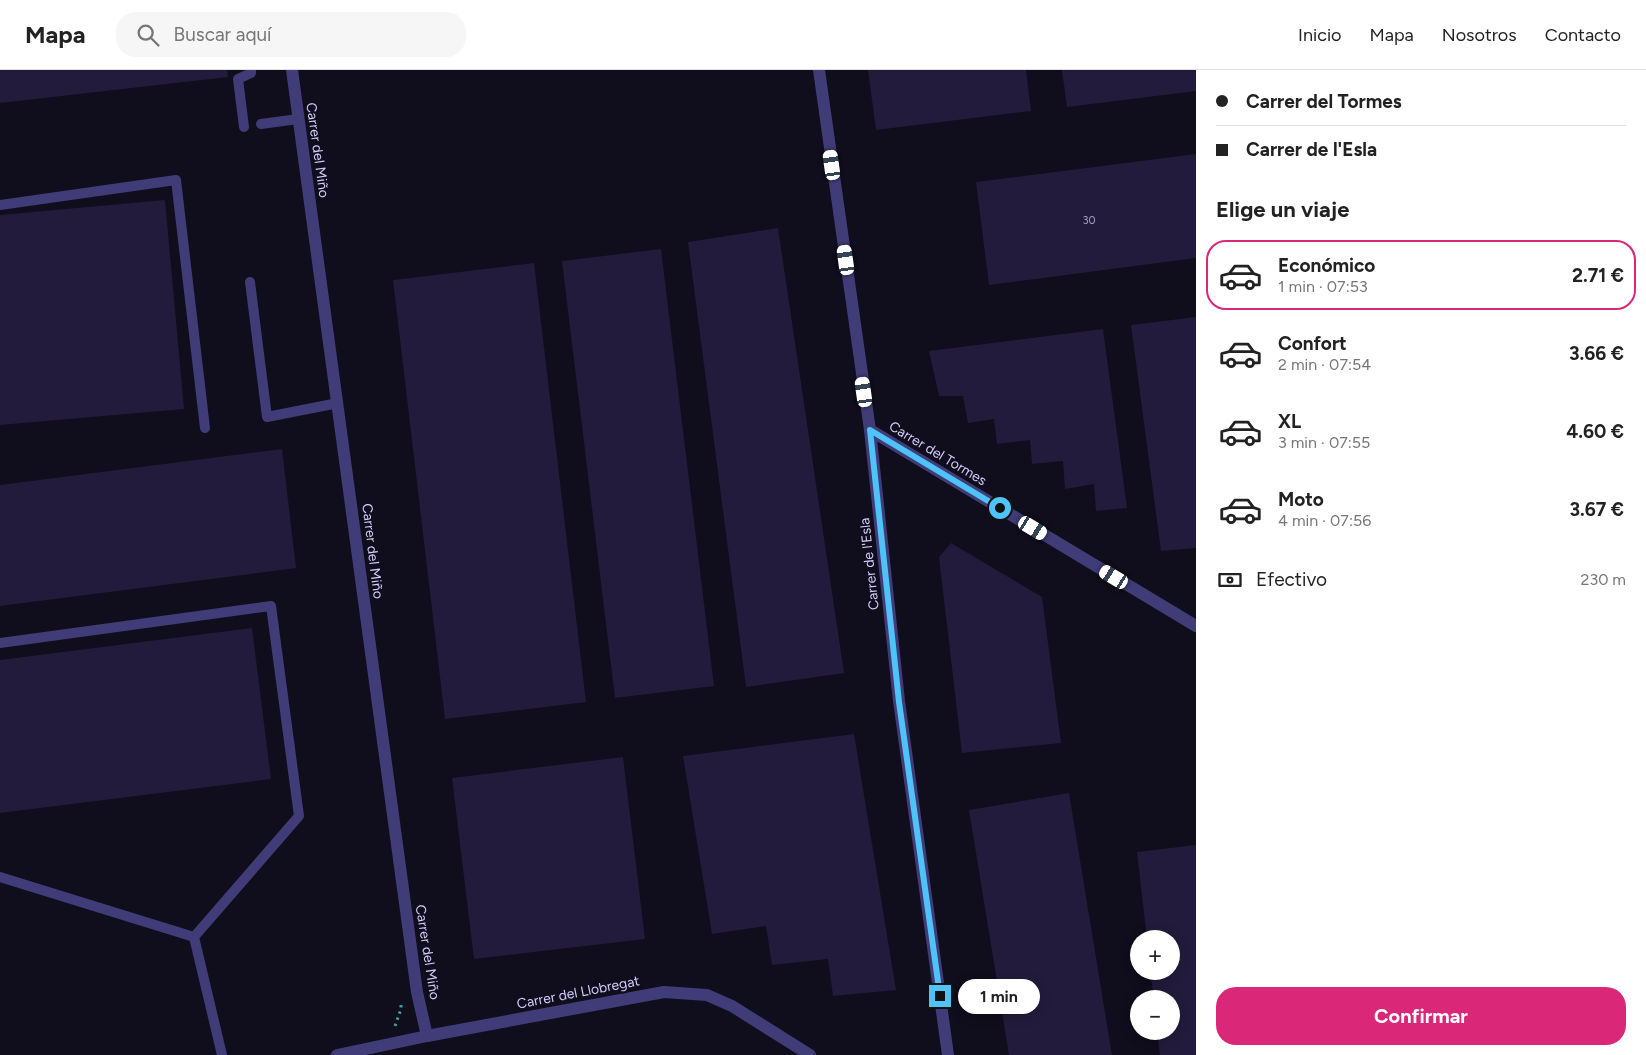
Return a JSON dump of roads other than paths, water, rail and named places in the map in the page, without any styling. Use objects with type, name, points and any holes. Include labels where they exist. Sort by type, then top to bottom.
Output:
[{"type":"street","name":"Carrer del Miño","points":[[292,70],[417,992],[427,1036]]},
{"type":"street","name":"Carrer de l'Esla","points":[[819,70],[870,430],[899,702],[948,1055]]},
{"type":"street","name":"Carrer del Tormes","points":[[870,430],[1196,626]]},
{"type":"street","name":"Carrer del Llobregat","points":[[337,1055],[427,1036],[664,992],[707,995],[732,1006],[810,1055]]},
{"type":"lane","points":[[244,126],[238,79],[251,73],[251,70]]},
{"type":"lane","points":[[261,124],[298,119]]},
{"type":"lane","points":[[0,205],[176,180],[205,428]]},
{"type":"lane","points":[[250,282],[267,417],[338,403]]},
{"type":"lane","points":[[0,643],[271,606],[299,816],[194,938]]},
{"type":"lane","points":[[0,877],[194,938]]},
{"type":"lane","points":[[194,938],[222,1055]]}]
